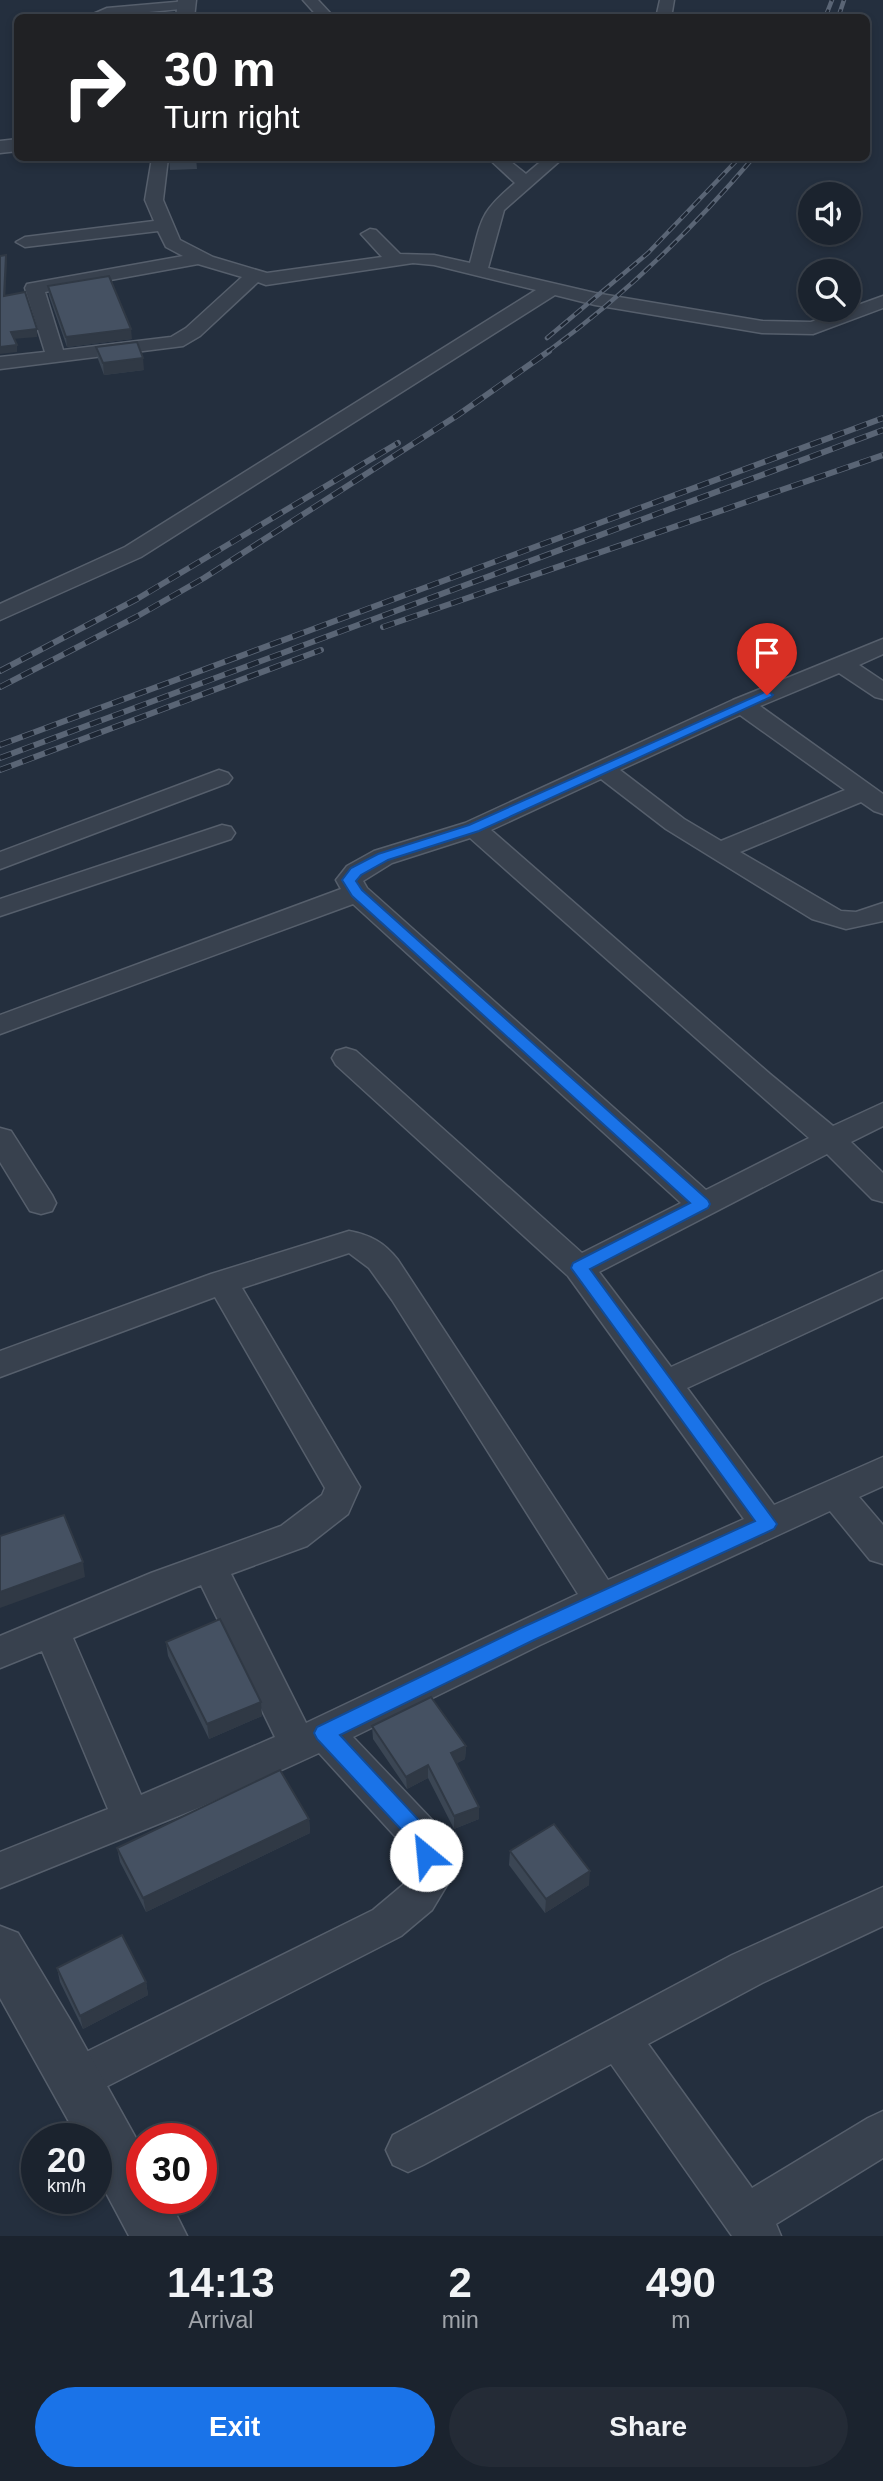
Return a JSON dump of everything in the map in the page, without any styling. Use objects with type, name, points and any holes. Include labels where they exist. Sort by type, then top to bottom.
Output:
[{"type":"street","points":[[310,0],[324,14]]},
{"type":"street","points":[[102,14],[186,8]]},
{"type":"street","points":[[160,161],[154,200],[172,243],[200,258],[266,279],[395,260],[434,260],[595,299],[762,327],[813,328],[883,302]]},
{"type":"street","points":[[500,161],[526,183]]},
{"type":"street","points":[[478,271],[491,217],[498,207],[552,161]]},
{"type":"street","points":[[25,242],[164,225]]},
{"type":"street","points":[[370,234],[395,260]]},
{"type":"street","points":[[55,357],[34,288],[200,258]]},
{"type":"street","points":[[0,363],[176,342],[193,332],[254,276]]},
{"type":"street","points":[[0,614],[133,552],[551,289]]},
{"type":"street","points":[[702,1204],[357,893],[349,880],[356,872],[383,857],[474,828],[742,705],[883,646]]},
{"type":"street","points":[[841,663],[883,692]]},
{"type":"street","points":[[742,705],[873,799]]},
{"type":"street","points":[[603,769],[675,824],[837,920],[852,923],[883,911]]},
{"type":"street","points":[[0,861],[219,778]]},
{"type":"street","points":[[719,852],[873,799]]},
{"type":"street","points":[[474,828],[750,1072],[830,1139],[883,1191]]},
{"type":"street","points":[[0,908],[222,833]]},
{"type":"street","points":[[0,1025],[357,893]]},
{"type":"street","points":[[346,1058],[579,1268],[768,1524]]},
{"type":"street","points":[[579,1268],[883,1113]]},
{"type":"street","points":[[0,1138],[41,1203]]},
{"type":"street","points":[[0,1364],[222,1282],[349,1242],[360,1243],[372,1249],[403,1292],[602,1601]]},
{"type":"street","points":[[0,1652],[294,1536],[336,1504],[343,1487],[222,1282]]},
{"type":"street","points":[[665,1384],[883,1283]]},
{"type":"street","points":[[0,1870],[311,1739],[527,1634],[883,1471]]},
{"type":"street","points":[[835,1493],[883,1550]]},
{"type":"street","points":[[75,2080],[387,1923],[418,1897],[432,1875],[420,1835],[311,1739],[210,1567]]},
{"type":"street","points":[[52,1631],[131,1817]]},
{"type":"street","points":[[408,2150],[747,1969],[883,1906]]},
{"type":"street","points":[[0,1950],[75,2080],[159,2236]]},
{"type":"street","points":[[618,2038],[752,2227],[883,2133]]},
{"type":"building","points":[[6,255],[4,296],[25,292],[37,329],[11,332],[17,345],[0,347],[0,256]]},
{"type":"building","points":[[109,276],[131,329],[66,337],[48,286]]},
{"type":"building","points":[[137,342],[143,358],[103,363],[96,347]]},
{"type":"building","points":[[64,1515],[83,1562],[0,1592],[0,1536]]},
{"type":"building","points":[[220,1619],[261,1702],[207,1724],[166,1642]]},
{"type":"building","points":[[431,1697],[466,1746],[451,1753],[479,1807],[454,1816],[428,1765],[406,1777],[372,1726]]},
{"type":"building","points":[[280,1770],[309,1819],[143,1898],[117,1848]]},
{"type":"building","points":[[554,1824],[590,1871],[546,1899],[510,1851]]},
{"type":"building","points":[[122,1935],[146,1982],[80,2016],[57,1968]]},
{"type":"railway","points":[[827,14],[832,0]]},
{"type":"railway","points":[[839,14],[844,0]]},
{"type":"railway","points":[[547,338],[648,253],[736,161]]},
{"type":"railway","points":[[547,352],[603,308],[656,261],[750,161]]},
{"type":"railway","points":[[0,687],[136,617],[204,578],[458,415],[549,351]]},
{"type":"railway","points":[[0,745],[883,418]]},
{"type":"railway","points":[[0,758],[883,430]]},
{"type":"railway","points":[[0,671],[137,599],[398,443]]},
{"type":"railway","points":[[383,627],[883,455]]},
{"type":"railway","points":[[0,770],[321,650]]},
{"type":"route","points":[[426,1855],[420,1835],[324,1733],[527,1634],[768,1524],[579,1268],[702,1204],[357,893],[349,880],[356,872],[383,857],[474,828],[767,695]]}]
